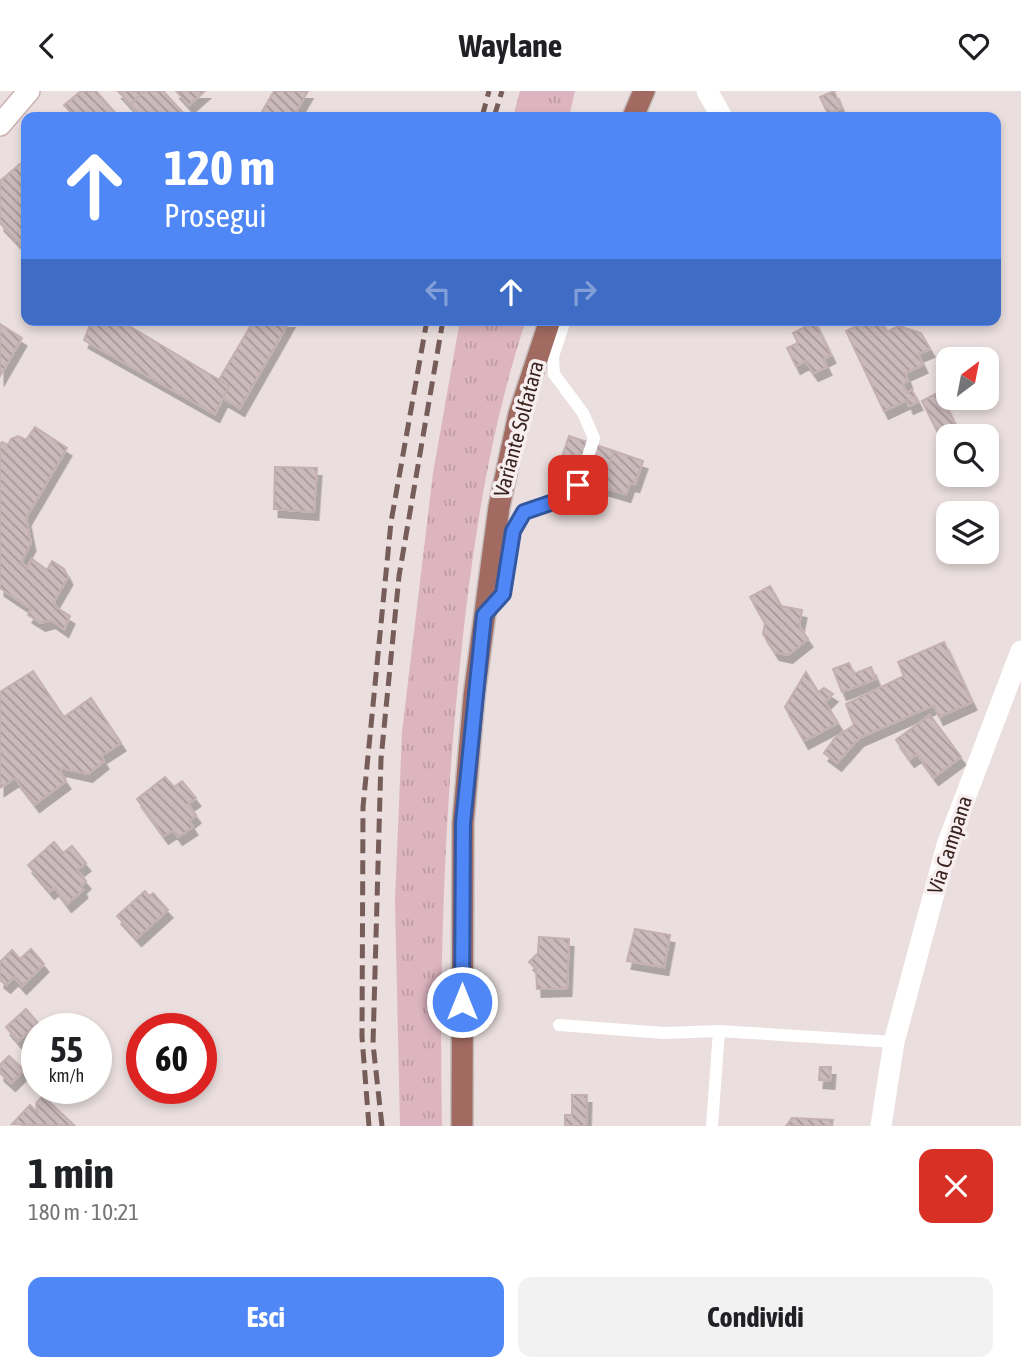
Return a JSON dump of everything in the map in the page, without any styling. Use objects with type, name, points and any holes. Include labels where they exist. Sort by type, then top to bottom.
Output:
[{"type":"main road","points":[[635,112],[644,91]]},
{"type":"main road","name":"Variante Solfatara","points":[[462,1126],[463,823],[484,615],[499,507],[519,414],[548,326]]},
{"type":"street","points":[[0,125],[29,91]]},
{"type":"street","points":[[707,91],[720,112]]},
{"type":"street","name":"Via Campana","points":[[881,1126],[894,1042],[947,845],[1021,652]]},
{"type":"lane","points":[[484,615],[503,594],[513,531],[524,512],[568,497],[578,485],[594,438],[583,413],[554,374],[553,356],[563,326]]},
{"type":"lane","points":[[559,1025],[664,1033],[719,1031],[894,1042]]},
{"type":"lane","points":[[712,1126],[719,1031]]},
{"type":"green space","points":[[520,91],[575,91],[570,112],[514,112]]},
{"type":"green space","points":[[459,326],[524,326],[492,447],[470,577],[460,664],[444,895],[442,1126],[400,1126],[395,900],[402,732],[433,473]]},
{"type":"building","points":[[81,91],[96,91],[115,112],[70,112],[64,105]]},
{"type":"building","points":[[118,91],[145,91],[130,104]]},
{"type":"building","points":[[145,91],[163,91],[182,112],[137,112],[130,104]]},
{"type":"building","points":[[176,91],[205,91],[189,105]]},
{"type":"building","points":[[274,91],[308,91],[296,112],[262,112]]},
{"type":"building","points":[[834,91],[841,108],[827,112],[820,97]]},
{"type":"building","points":[[21,165],[21,245],[0,223],[0,181]]},
{"type":"building","points":[[0,324],[22,338],[0,376]]},
{"type":"building","points":[[90,326],[129,326],[229,386],[215,414],[84,340]]},
{"type":"building","points":[[250,326],[287,326],[240,408],[223,398],[229,386],[219,380]]},
{"type":"building","points":[[817,326],[831,355],[823,359],[827,367],[814,373],[805,361],[796,366],[787,348],[798,343],[793,333],[805,327]]},
{"type":"building","points":[[856,326],[884,326],[886,332],[899,326],[921,333],[930,349],[918,354],[923,365],[905,373],[908,381],[902,384],[907,393],[912,390],[918,402],[909,406],[907,400],[884,411],[846,331]]},
{"type":"building","points":[[936,394],[936,410],[948,410],[955,424],[936,424],[936,429],[922,401]]},
{"type":"building","points":[[35,427],[67,448],[26,518],[31,543],[21,562],[27,568],[32,559],[47,570],[52,561],[64,569],[68,577],[54,601],[56,607],[70,616],[64,629],[51,620],[41,623],[28,615],[31,609],[0,588],[0,445],[2,442],[8,445],[11,439],[18,436],[26,440]]},
{"type":"building","points":[[569,436],[614,451],[602,487],[557,472]]},
{"type":"building","points":[[614,451],[643,461],[635,484],[630,483],[626,494],[602,487]]},
{"type":"building","points":[[275,467],[317,468],[314,512],[274,509]]},
{"type":"building","points":[[770,586],[781,606],[802,610],[799,626],[808,639],[788,655],[775,652],[763,634],[765,623],[750,597]]},
{"type":"building","points":[[944,642],[972,702],[939,717],[934,705],[859,738],[837,763],[824,753],[835,738],[854,725],[846,704],[904,676],[898,662]]},
{"type":"building","points":[[849,663],[854,674],[871,667],[876,679],[842,692],[833,669]]},
{"type":"building","points":[[33,671],[64,717],[91,698],[121,743],[101,756],[104,761],[88,774],[61,768],[60,772],[66,781],[35,804],[15,778],[0,788],[0,692]]},
{"type":"building","points":[[806,672],[818,692],[824,688],[833,694],[825,702],[838,723],[804,741],[785,707]]},
{"type":"building","points":[[930,715],[961,757],[934,777],[917,754],[910,759],[896,740]]},
{"type":"building","points":[[165,777],[174,787],[182,781],[196,798],[188,804],[196,815],[189,821],[193,827],[178,837],[173,830],[164,836],[137,799]]},
{"type":"building","points":[[54,842],[63,853],[72,846],[86,863],[77,870],[86,881],[81,886],[83,890],[67,904],[54,887],[50,891],[28,865]]},
{"type":"building","points":[[145,891],[149,896],[153,893],[168,910],[137,938],[117,916]]},
{"type":"building","points":[[635,929],[670,935],[664,967],[627,961]]},
{"type":"building","points":[[539,937],[569,939],[567,988],[537,989],[536,969],[529,962],[538,953]]},
{"type":"building","points":[[31,949],[44,964],[22,986],[14,977],[6,985],[0,980],[0,962],[12,950],[20,959]]},
{"type":"building","points":[[21,1014],[21,1038],[18,1041],[6,1027]]},
{"type":"building","points":[[9,1056],[21,1067],[21,1073],[11,1083],[0,1073],[0,1065]]},
{"type":"building","points":[[820,1067],[831,1067],[830,1081],[819,1080]]},
{"type":"building","points":[[572,1095],[587,1095],[586,1126],[565,1126],[565,1115],[572,1115]]},
{"type":"building","points":[[36,1104],[52,1104],[75,1126],[12,1124],[30,1105],[37,1112]]},
{"type":"building","points":[[792,1118],[833,1120],[832,1126],[786,1126]]},
{"type":"railway","points":[[483,112],[489,91]]},
{"type":"railway","points":[[496,112],[502,91]]},
{"type":"railway","points":[[369,1126],[362,1037],[363,807],[391,522],[426,326]]},
{"type":"railway","points":[[382,1126],[373,1044],[381,759],[399,576],[442,326]]},
{"type":"route","points":[[462,1002],[463,823],[484,615],[503,594],[513,531],[524,512],[568,497],[578,485]]}]
